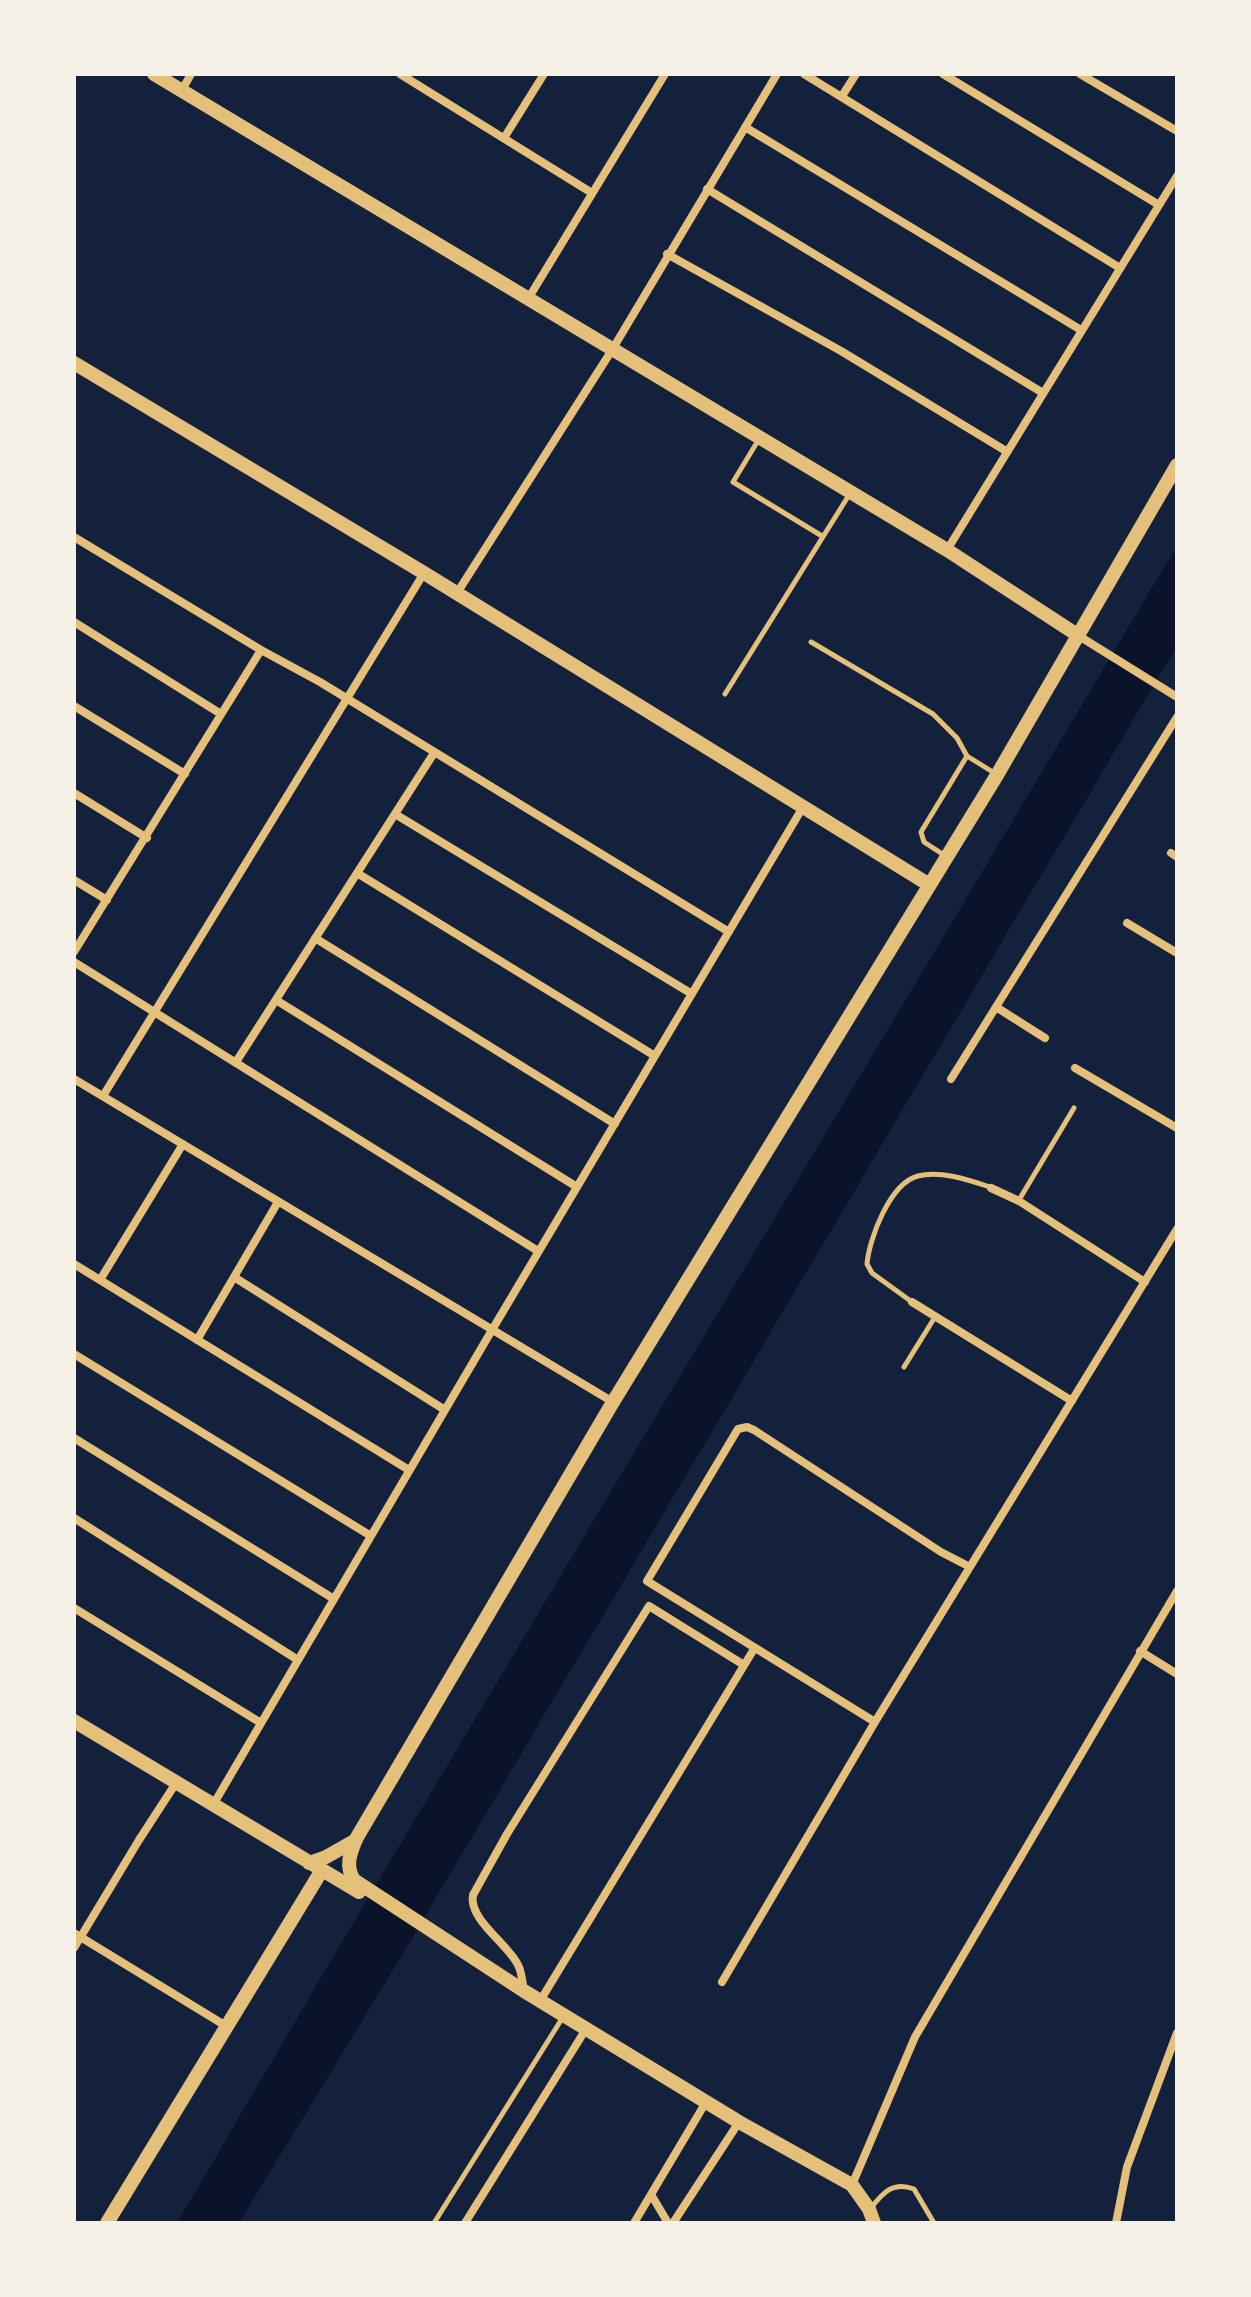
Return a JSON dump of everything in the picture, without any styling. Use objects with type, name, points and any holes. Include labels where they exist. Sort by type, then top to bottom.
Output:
[{"type":"street","points":[[154,74],[947,550],[1177,697]]},
{"type":"street","points":[[182,90],[191,74]]},
{"type":"street","points":[[400,74],[592,193]]},
{"type":"street","points":[[527,300],[665,74]]},
{"type":"street","points":[[457,593],[612,350],[777,74]]},
{"type":"street","points":[[804,74],[1120,268]]},
{"type":"street","points":[[842,96],[856,74]]},
{"type":"street","points":[[943,74],[1159,205]]},
{"type":"street","points":[[1080,74],[1177,131]]},
{"type":"street","points":[[504,138],[542,75]]},
{"type":"street","points":[[745,127],[1081,330]]},
{"type":"street","points":[[947,550],[1177,176]]},
{"type":"street","points":[[707,189],[1043,393]]},
{"type":"street","points":[[667,254],[841,351],[1006,451]]},
{"type":"street","points":[[74,363],[457,593],[928,884]]},
{"type":"street","points":[[353,1884],[348,1870],[356,1839],[613,1402],[945,856],[1082,638],[1177,465]]},
{"type":"street","points":[[74,537],[729,932]]},
{"type":"street","points":[[103,1096],[424,573]]},
{"type":"street","points":[[74,622],[221,714]]},
{"type":"street","points":[[74,952],[261,650]]},
{"type":"street","points":[[74,706],[185,774]]},
{"type":"street","points":[[951,1079],[1177,717]]},
{"type":"street","points":[[236,1062],[434,753]]},
{"type":"street","points":[[74,793],[147,838]]},
{"type":"street","points":[[213,1805],[803,807]]},
{"type":"street","points":[[395,814],[692,994]]},
{"type":"street","points":[[357,873],[655,1056]]},
{"type":"street","points":[[74,880],[107,900]]},
{"type":"street","points":[[1127,923],[1177,953]]},
{"type":"street","points":[[315,938],[615,1124]]},
{"type":"street","points":[[74,962],[538,1251]]},
{"type":"street","points":[[276,1000],[577,1187]]},
{"type":"street","points":[[996,1007],[1045,1038]]},
{"type":"street","points":[[1075,1068],[1177,1128]]},
{"type":"street","points":[[74,1079],[613,1402]]},
{"type":"street","points":[[100,1280],[183,1144]]},
{"type":"street","points":[[991,1188],[1019,1201],[1145,1282]]},
{"type":"street","points":[[197,1340],[278,1202]]},
{"type":"street","points":[[722,1982],[875,1722],[1177,1229]]},
{"type":"street","points":[[74,1264],[409,1470]]},
{"type":"street","points":[[234,1277],[445,1410]]},
{"type":"street","points":[[912,1302],[1072,1401]]},
{"type":"street","points":[[74,1354],[371,1536]]},
{"type":"street","points":[[875,1722],[647,1581],[738,1429],[747,1427],[754,1430],[941,1552],[970,1567]]},
{"type":"street","points":[[74,1438],[334,1599]]},
{"type":"street","points":[[74,1518],[298,1660]]},
{"type":"street","points":[[852,2185],[915,2037],[1177,1591]]},
{"type":"street","points":[[524,1991],[520,1968],[474,1910],[471,1903],[473,1895],[507,1834],[649,1606],[744,1665]]},
{"type":"street","points":[[74,1608],[261,1723]]},
{"type":"street","points":[[540,2001],[754,1649]]},
{"type":"street","points":[[1140,1651],[1177,1674]]},
{"type":"street","points":[[74,1721],[316,1866],[353,1884],[739,2122],[852,2185],[871,2216]]},
{"type":"street","points":[[74,1948],[77,1935],[176,1783]]},
{"type":"street","points":[[107,2223],[226,2026],[316,1866],[356,1839]]},
{"type":"street","points":[[77,1935],[226,2026]]},
{"type":"street","points":[[465,2223],[586,2029]]},
{"type":"street","points":[[1116,2223],[1127,2167],[1177,2033]]},
{"type":"street","points":[[634,2223],[706,2102]]},
{"type":"street","points":[[652,2196],[670,2223],[739,2122]]},
{"type":"lane","points":[[760,438],[733,482],[822,536]]},
{"type":"lane","points":[[725,694],[851,492]]},
{"type":"lane","points":[[811,642],[933,714],[957,738],[967,756],[997,775]]},
{"type":"lane","points":[[945,856],[924,842],[921,832],[967,756]]},
{"type":"lane","points":[[1019,1201],[1074,1108]]},
{"type":"lane","points":[[912,1302],[872,1273],[867,1264],[875,1228],[889,1204],[902,1186],[919,1175],[965,1178],[991,1188]]},
{"type":"lane","points":[[904,1367],[935,1317]]},
{"type":"lane","points":[[434,2223],[564,2016]]},
{"type":"lane","points":[[871,2216],[884,2192],[893,2186],[905,2185],[914,2189],[934,2223]]},
{"type":"water","points":[[1177,546],[1177,646],[401,1957],[239,2223],[177,2223],[353,1923]]}]
